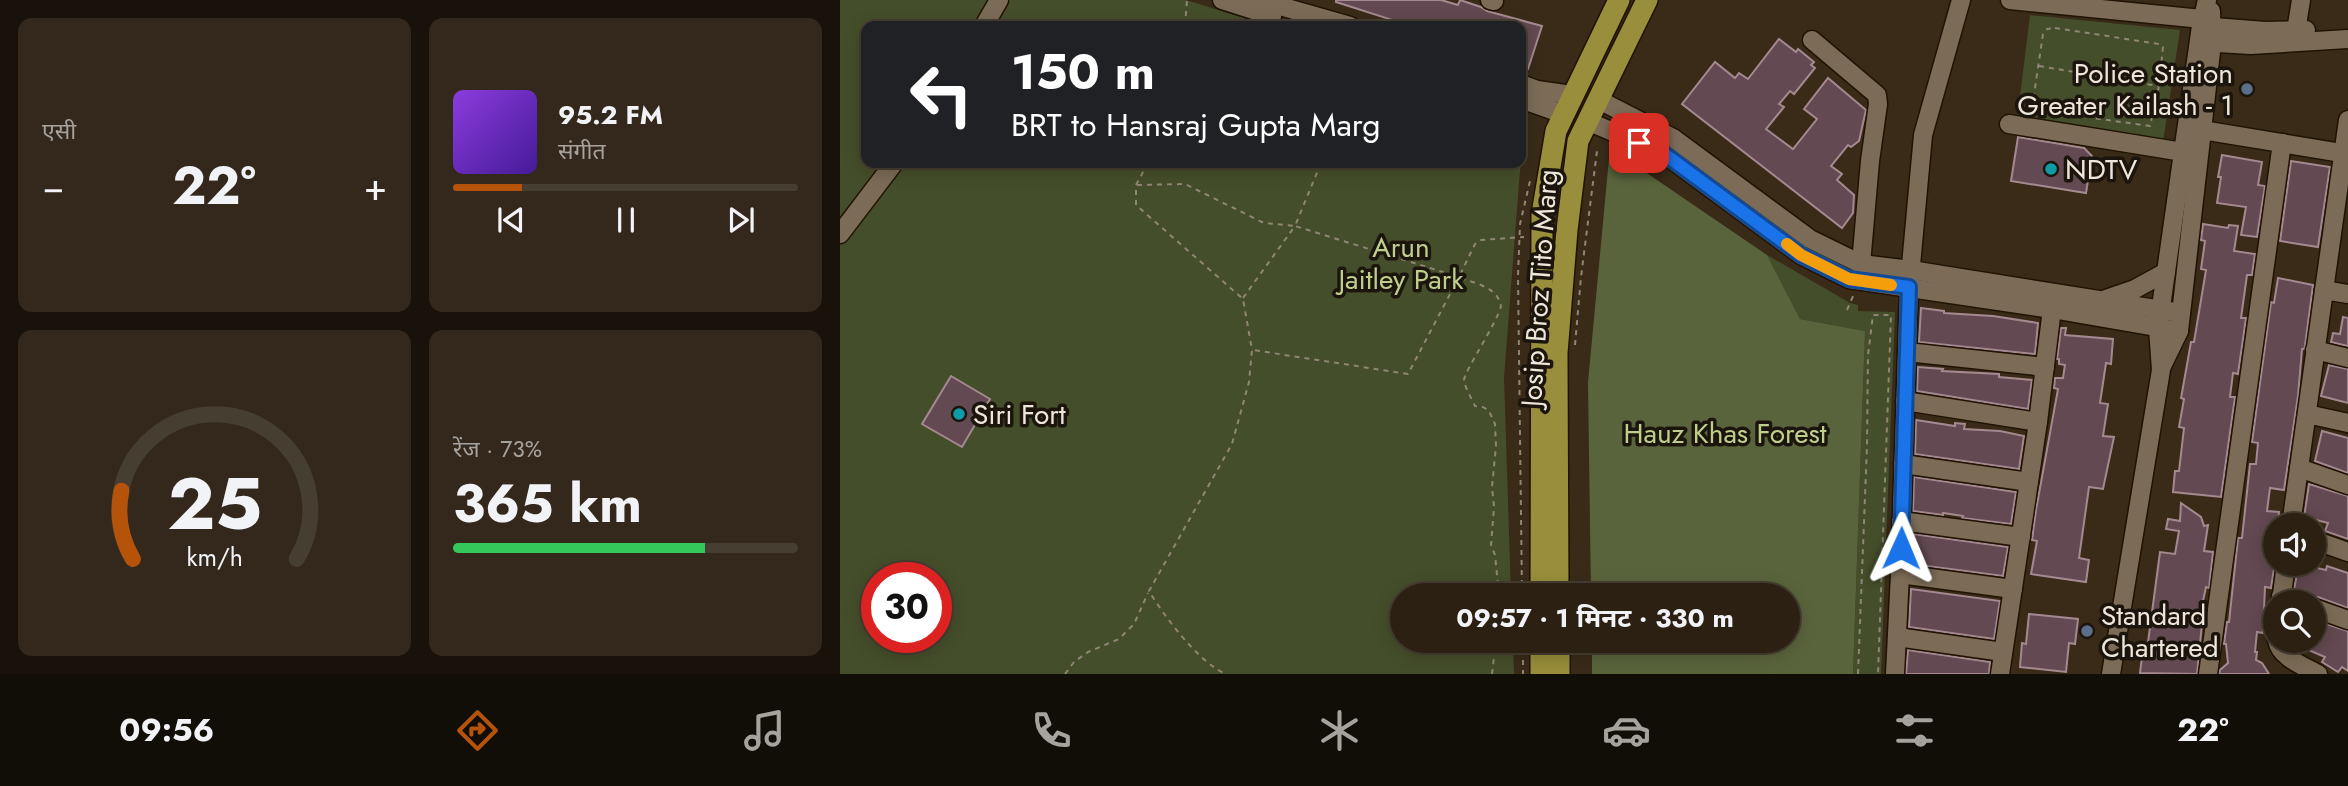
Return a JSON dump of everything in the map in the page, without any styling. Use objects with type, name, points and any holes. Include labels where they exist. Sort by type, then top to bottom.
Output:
[{"type":"main road","name":"Josip Broz Tito Marg","points":[[1541,583],[1542,214],[1556,131],[1619,0]]},
{"type":"main road","name":"Josip Broz Tito Marg","points":[[1558,583],[1557,354],[1578,141],[1647,0]]},
{"type":"main road","points":[[1545,201],[1548,214],[1555,218],[1564,215],[1570,205]]},
{"type":"main road","points":[[1541,653],[1541,674]]},
{"type":"main road","points":[[1559,653],[1559,674]]},
{"type":"street","points":[[987,21],[999,0]]},
{"type":"street","points":[[1222,0],[1305,13]]},
{"type":"street","points":[[1259,0],[1333,21]]},
{"type":"street","points":[[1895,674],[1900,574],[1891,518],[1903,464],[1910,278],[1923,135],[1961,0]]},
{"type":"street","points":[[2010,0],[2092,4],[2251,45],[2348,39]]},
{"type":"street","points":[[2111,674],[2161,370],[2180,322],[2202,130],[2208,0]]},
{"type":"street","points":[[2296,31],[2301,0]]},
{"type":"street","points":[[2205,32],[2348,28]]},
{"type":"street","points":[[2161,370],[2158,328],[2183,152],[2205,32]]},
{"type":"street","points":[[1812,40],[1877,95],[1861,264]]},
{"type":"street","points":[[1526,87],[1568,105]]},
{"type":"street","points":[[1526,100],[1568,105]]},
{"type":"street","points":[[1599,100],[1673,138],[1810,239],[1861,264],[1910,278],[2052,309],[2158,328],[2180,322]]},
{"type":"street","points":[[2293,513],[2324,290],[2340,228],[2348,120]]},
{"type":"street","points":[[1587,121],[1663,153],[1801,255],[1849,279],[1910,278],[2102,300],[2161,310],[2180,322]]},
{"type":"street","points":[[2009,124],[2183,152]]},
{"type":"street","points":[[2202,130],[2346,153]]},
{"type":"street","points":[[2208,674],[2282,143]]},
{"type":"street","points":[[840,234],[890,168]]},
{"type":"street","points":[[1820,265],[1828,248]]},
{"type":"street","points":[[2102,300],[2135,289],[2166,272]]},
{"type":"street","points":[[2324,290],[2348,295]]},
{"type":"street","points":[[2000,674],[2052,309]]},
{"type":"street","points":[[2315,350],[2348,358]]},
{"type":"street","points":[[1907,352],[2045,367]]},
{"type":"street","points":[[1905,401],[2038,422]]},
{"type":"street","points":[[2306,414],[2348,423]]},
{"type":"street","points":[[1903,464],[2029,482]]},
{"type":"street","points":[[2299,468],[2348,485]]},
{"type":"street","points":[[1891,518],[2021,537]]},
{"type":"street","points":[[2326,544],[2348,552]]},
{"type":"street","points":[[1900,574],[2013,589]]},
{"type":"street","points":[[2326,613],[2348,621]]},
{"type":"street","points":[[1897,637],[2003,652]]},
{"type":"street","points":[[2283,653],[2318,674]]},
{"type":"path","points":[[1185,21],[1187,0]]},
{"type":"path","points":[[2047,29],[2159,44],[2164,52],[2150,126],[2036,110],[2031,104],[2038,65],[2043,34],[2047,29]]},
{"type":"path","points":[[2038,65],[2159,86]]},
{"type":"path","points":[[1575,343],[1597,151]]},
{"type":"path","points":[[1065,674],[1074,662],[1087,652],[1119,639],[1134,624],[1149,591],[1232,444],[1249,382],[1252,350],[1243,299],[1136,205],[1136,185],[1145,168]]},
{"type":"path","points":[[1243,299],[1295,226],[1319,168]]},
{"type":"path","name":"Josip Broz Tito Marg","points":[[1522,583],[1518,276],[1520,223],[1532,171]]},
{"type":"path","points":[[1136,185],[1185,184],[1264,223],[1295,226],[1459,277],[1487,287],[1498,296],[1501,306],[1464,381],[1475,406],[1489,411],[1495,424],[1491,545],[1495,555],[1498,583]]},
{"type":"path","points":[[1252,350],[1408,374],[1475,244],[1481,240],[1515,237]]},
{"type":"path","points":[[1858,674],[1868,355],[1873,315],[1891,315],[1891,518],[1878,674]]},
{"type":"path","points":[[1149,591],[1172,624],[1214,669],[1226,674]]},
{"type":"path","points":[[1492,674],[1494,653]]},
{"type":"path","points":[[1523,653],[1523,674]]},
{"type":"green space","name":"Arun Jaitley Park","points":[[840,0],[1186,0],[1254,21],[861,21],[861,168],[1521,168],[1504,378],[1511,583],[1390,583],[1390,653],[1513,653],[1514,674],[840,674]]},
{"type":"green space","points":[[2030,15],[2180,30],[2163,142],[2017,121]]},
{"type":"green space","name":"Hauz Khas Forest","points":[[1610,148],[1767,255],[1800,319],[1865,331],[1853,674],[1592,674],[1592,653],[1800,653],[1800,583],[1591,583],[1588,382]]},
{"type":"green space","points":[[1767,255],[1858,305],[1858,311],[1895,312],[1881,674],[1853,674],[1865,331],[1800,319]]},
{"type":"building","points":[[1441,0],[1458,5],[1460,0],[1524,21],[1396,21],[1336,2]]},
{"type":"building","points":[[1526,22],[1542,26],[1528,69],[1526,68]]},
{"type":"building","points":[[1779,39],[1796,52],[1798,49],[1814,62],[1811,65],[1815,68],[1794,94],[1790,91],[1779,104],[1784,107],[1766,129],[1793,149],[1817,119],[1804,109],[1828,78],[1866,110],[1859,141],[1851,147],[1848,145],[1831,166],[1842,174],[1837,180],[1854,195],[1853,213],[1842,228],[1682,104],[1715,62],[1735,78],[1739,73],[1748,79]]},
{"type":"building","name":"NDTV","points":[[2018,137],[2084,148],[2092,156],[2086,193],[2011,181]]},
{"type":"building","points":[[2222,155],[2262,162],[2258,185],[2265,186],[2257,237],[2241,235],[2246,207],[2217,203]]},
{"type":"building","points":[[2291,161],[2330,167],[2318,247],[2280,241]]},
{"type":"building","points":[[2203,224],[2228,228],[2229,225],[2238,226],[2234,251],[2255,254],[2252,275],[2247,275],[2241,318],[2246,318],[2238,374],[2233,373],[2230,397],[2235,397],[2221,497],[2173,492],[2175,471],[2179,471],[2184,428],[2179,427],[2184,399],[2181,398],[2206,270],[2201,269],[2205,241],[2201,240]]},
{"type":"building","points":[[2278,278],[2313,285],[2284,490],[2270,488],[2267,511],[2279,513],[2263,513],[2263,576],[2273,576],[2271,588],[2265,587],[2263,590],[2263,633],[2257,632],[2255,652],[2256,660],[2262,663],[2269,674],[2219,674],[2228,663],[2224,644],[2238,538],[2242,538],[2250,464],[2256,464],[2258,443],[2252,442],[2271,302],[2274,303]]},
{"type":"building","points":[[1921,308],[2038,323],[2035,354],[1919,342]]},
{"type":"building","points":[[2343,317],[2348,318],[2348,346],[2331,342],[2333,333],[2340,334]]},
{"type":"building","points":[[2061,328],[2066,328],[2065,335],[2113,339],[2111,364],[2106,363],[2100,403],[2108,404],[2103,436],[2114,437],[2103,489],[2089,487],[2079,558],[2089,560],[2086,582],[2031,574],[2037,541],[2032,540],[2036,510],[2058,389],[2054,388],[2055,378],[2063,378],[2065,365],[2059,364],[2057,359]]},
{"type":"building","points":[[2329,365],[2348,369],[2348,403],[2321,396]]},
{"type":"building","points":[[1918,367],[1999,374],[1999,377],[2032,380],[2028,409],[1917,391]]},
{"type":"building","points":[[951,376],[990,399],[962,447],[922,424]]},
{"type":"building","points":[[1916,420],[1955,426],[1955,423],[1965,424],[1964,429],[2000,431],[2024,436],[2019,469],[1915,454]]},
{"type":"building","points":[[2322,431],[2348,438],[2348,473],[2315,461]]},
{"type":"building","points":[[1914,477],[2016,492],[2011,524],[1913,511]]},
{"type":"building","points":[[2309,484],[2348,496],[2348,539],[2326,531],[2326,513],[2305,513]]},
{"type":"building","points":[[2181,503],[2201,517],[2204,526],[2208,525],[2204,551],[2213,552],[2209,588],[2206,587],[2198,624],[2202,624],[2197,674],[2140,673],[2143,649],[2147,650],[2160,552],[2175,554],[2179,531],[2166,529],[2168,519],[2180,521]]},
{"type":"building","points":[[1913,534],[2008,547],[2003,576],[1912,564]]},
{"type":"building","points":[[2327,566],[2348,573],[2348,608],[2326,600],[2326,590],[2294,589],[2297,576],[2326,576]]},
{"type":"building","points":[[1911,589],[2000,601],[1994,639],[1909,627]]},
{"type":"building","points":[[2029,614],[2078,619],[2075,644],[2069,643],[2066,672],[2020,667]]},
{"type":"building","points":[[2326,624],[2348,631],[2348,671],[2342,667],[2338,672],[2322,662],[2325,657],[2316,653],[2326,653]]},
{"type":"building","points":[[1908,650],[1990,662],[1989,674],[1906,674]]},
{"type":"slow traffic","points":[[1787,244],[1801,255],[1849,279],[1891,285]]},
{"type":"place","name":"Police Station Greater Kailash - 1","points":[[2247,89]]},
{"type":"place","name":"NDTV","points":[[2051,169]]},
{"type":"place","name":"Siri Fort","points":[[959,414]]},
{"type":"place","name":"Standard Chartered","points":[[2087,631]]},
{"type":"route","points":[[1639,143],[1663,153],[1801,255],[1849,279],[1909,287],[1901,548]]}]
